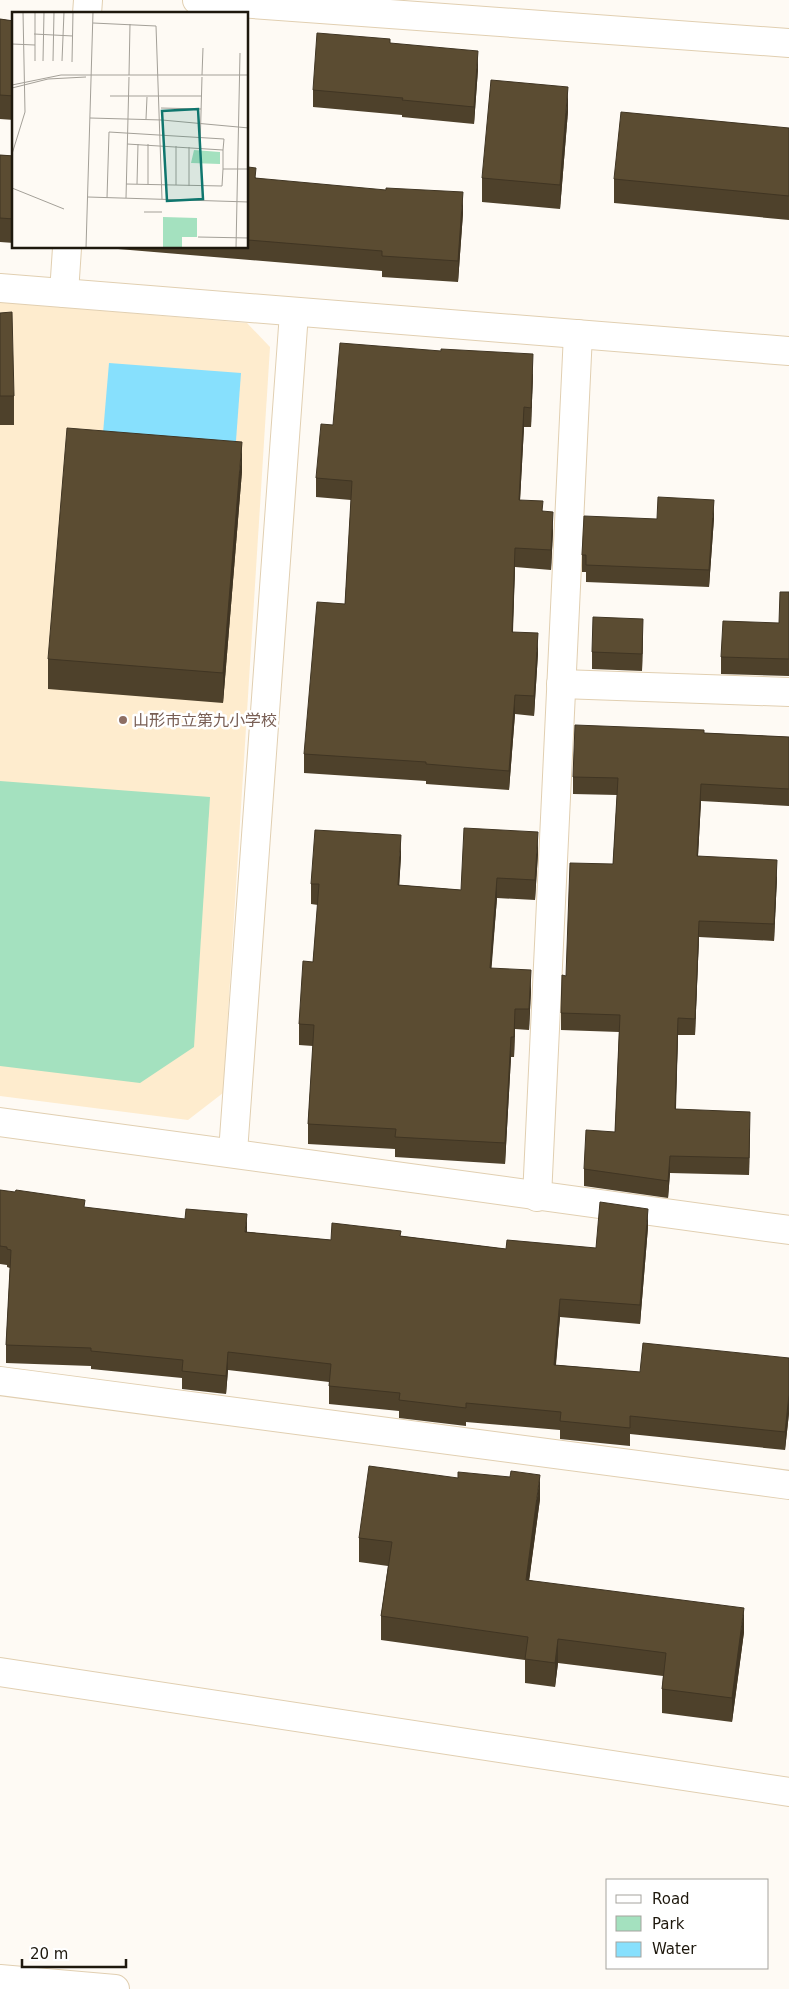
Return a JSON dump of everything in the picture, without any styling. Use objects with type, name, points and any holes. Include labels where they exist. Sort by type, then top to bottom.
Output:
[{"type":"street","points":[[197,0],[789,43]]},
{"type":"street","points":[[64,293],[67,249]]},
{"type":"street","points":[[0,288],[294,313],[789,351]]},
{"type":"street","points":[[233,1152],[294,313]]},
{"type":"street","points":[[537,1197],[578,334]]},
{"type":"street","points":[[561,684],[789,692]]},
{"type":"street","points":[[0,1122],[233,1152],[537,1197],[789,1230]]},
{"type":"street","points":[[0,1380],[789,1485]]},
{"type":"street","points":[[0,1672],[789,1792]]},
{"type":"street","points":[[0,1979],[115,1989]]},
{"type":"shaded area","name":"山形市立第九小学校","points":[[0,302],[247,323],[270,347],[223,1093],[188,1120],[0,1096]]},
{"type":"green space","points":[[0,781],[210,797],[194,1047],[140,1083],[0,1066]]},
{"type":"water","points":[[109,363],[241,373],[235,454],[102,445]]},
{"type":"building","points":[[0,19],[12,21],[12,96],[0,95]]},
{"type":"building","points":[[317,33],[390,39],[390,43],[478,51],[474,107],[313,90]]},
{"type":"building","points":[[491,80],[568,87],[560,185],[482,178]]},
{"type":"building","points":[[621,112],[789,128],[789,196],[614,179]]},
{"type":"building","points":[[0,155],[12,156],[12,219],[0,218]]},
{"type":"building","points":[[249,167],[256,168],[255,178],[386,190],[386,188],[463,192],[458,261],[382,256],[382,251],[249,240]]},
{"type":"building","points":[[12,312],[14,396],[0,396],[0,313]]},
{"type":"building","points":[[340,343],[441,351],[441,349],[533,354],[531,408],[524,407],[519,500],[543,501],[542,511],[553,512],[551,550],[515,548],[512,632],[538,633],[534,696],[515,695],[509,771],[426,764],[426,762],[304,754],[317,602],[345,604],[352,481],[316,478],[321,424],[333,425]]},
{"type":"building","points":[[67,428],[242,442],[223,673],[48,659]]},
{"type":"building","points":[[658,497],[714,500],[709,570],[586,565],[586,555],[582,555],[584,516],[657,519]]},
{"type":"building","points":[[780,592],[789,592],[789,659],[721,657],[723,621],[779,623]]},
{"type":"building","points":[[593,617],[643,619],[642,654],[592,652]]},
{"type":"building","points":[[575,725],[704,730],[704,733],[789,737],[789,789],[701,784],[697,856],[777,860],[774,924],[699,921],[695,1019],[678,1018],[675,1109],[750,1112],[749,1158],[670,1156],[668,1181],[584,1169],[586,1130],[615,1132],[620,1015],[561,1013],[562,975],[566,976],[570,863],[613,864],[618,778],[573,777]]},
{"type":"building","points":[[464,828],[538,832],[535,880],[497,878],[490,968],[531,970],[529,1009],[515,1009],[514,1037],[511,1037],[505,1143],[395,1137],[396,1129],[308,1124],[314,1025],[299,1024],[303,961],[313,962],[319,884],[311,884],[315,830],[401,835],[398,885],[461,890]]},
{"type":"building","points":[[0,1190],[15,1192],[16,1190],[85,1200],[84,1207],[185,1219],[186,1209],[247,1214],[245,1232],[331,1240],[332,1223],[401,1231],[400,1236],[506,1249],[507,1240],[596,1248],[600,1202],[648,1209],[640,1305],[560,1299],[554,1365],[640,1372],[643,1343],[789,1358],[789,1395],[785,1432],[630,1416],[630,1428],[560,1421],[561,1412],[466,1403],[466,1408],[399,1400],[400,1393],[329,1386],[331,1364],[228,1352],[226,1376],[182,1371],[183,1360],[91,1351],[91,1348],[6,1345],[11,1250],[0,1246]]},
{"type":"building","points":[[369,1466],[458,1478],[458,1472],[510,1477],[511,1471],[540,1475],[526,1580],[744,1608],[732,1698],[662,1689],[666,1653],[558,1639],[555,1663],[525,1659],[528,1637],[381,1616],[392,1542],[359,1538]]},
{"type":"place","name":"山形市立第九小学校","points":[[123,720]]}]
